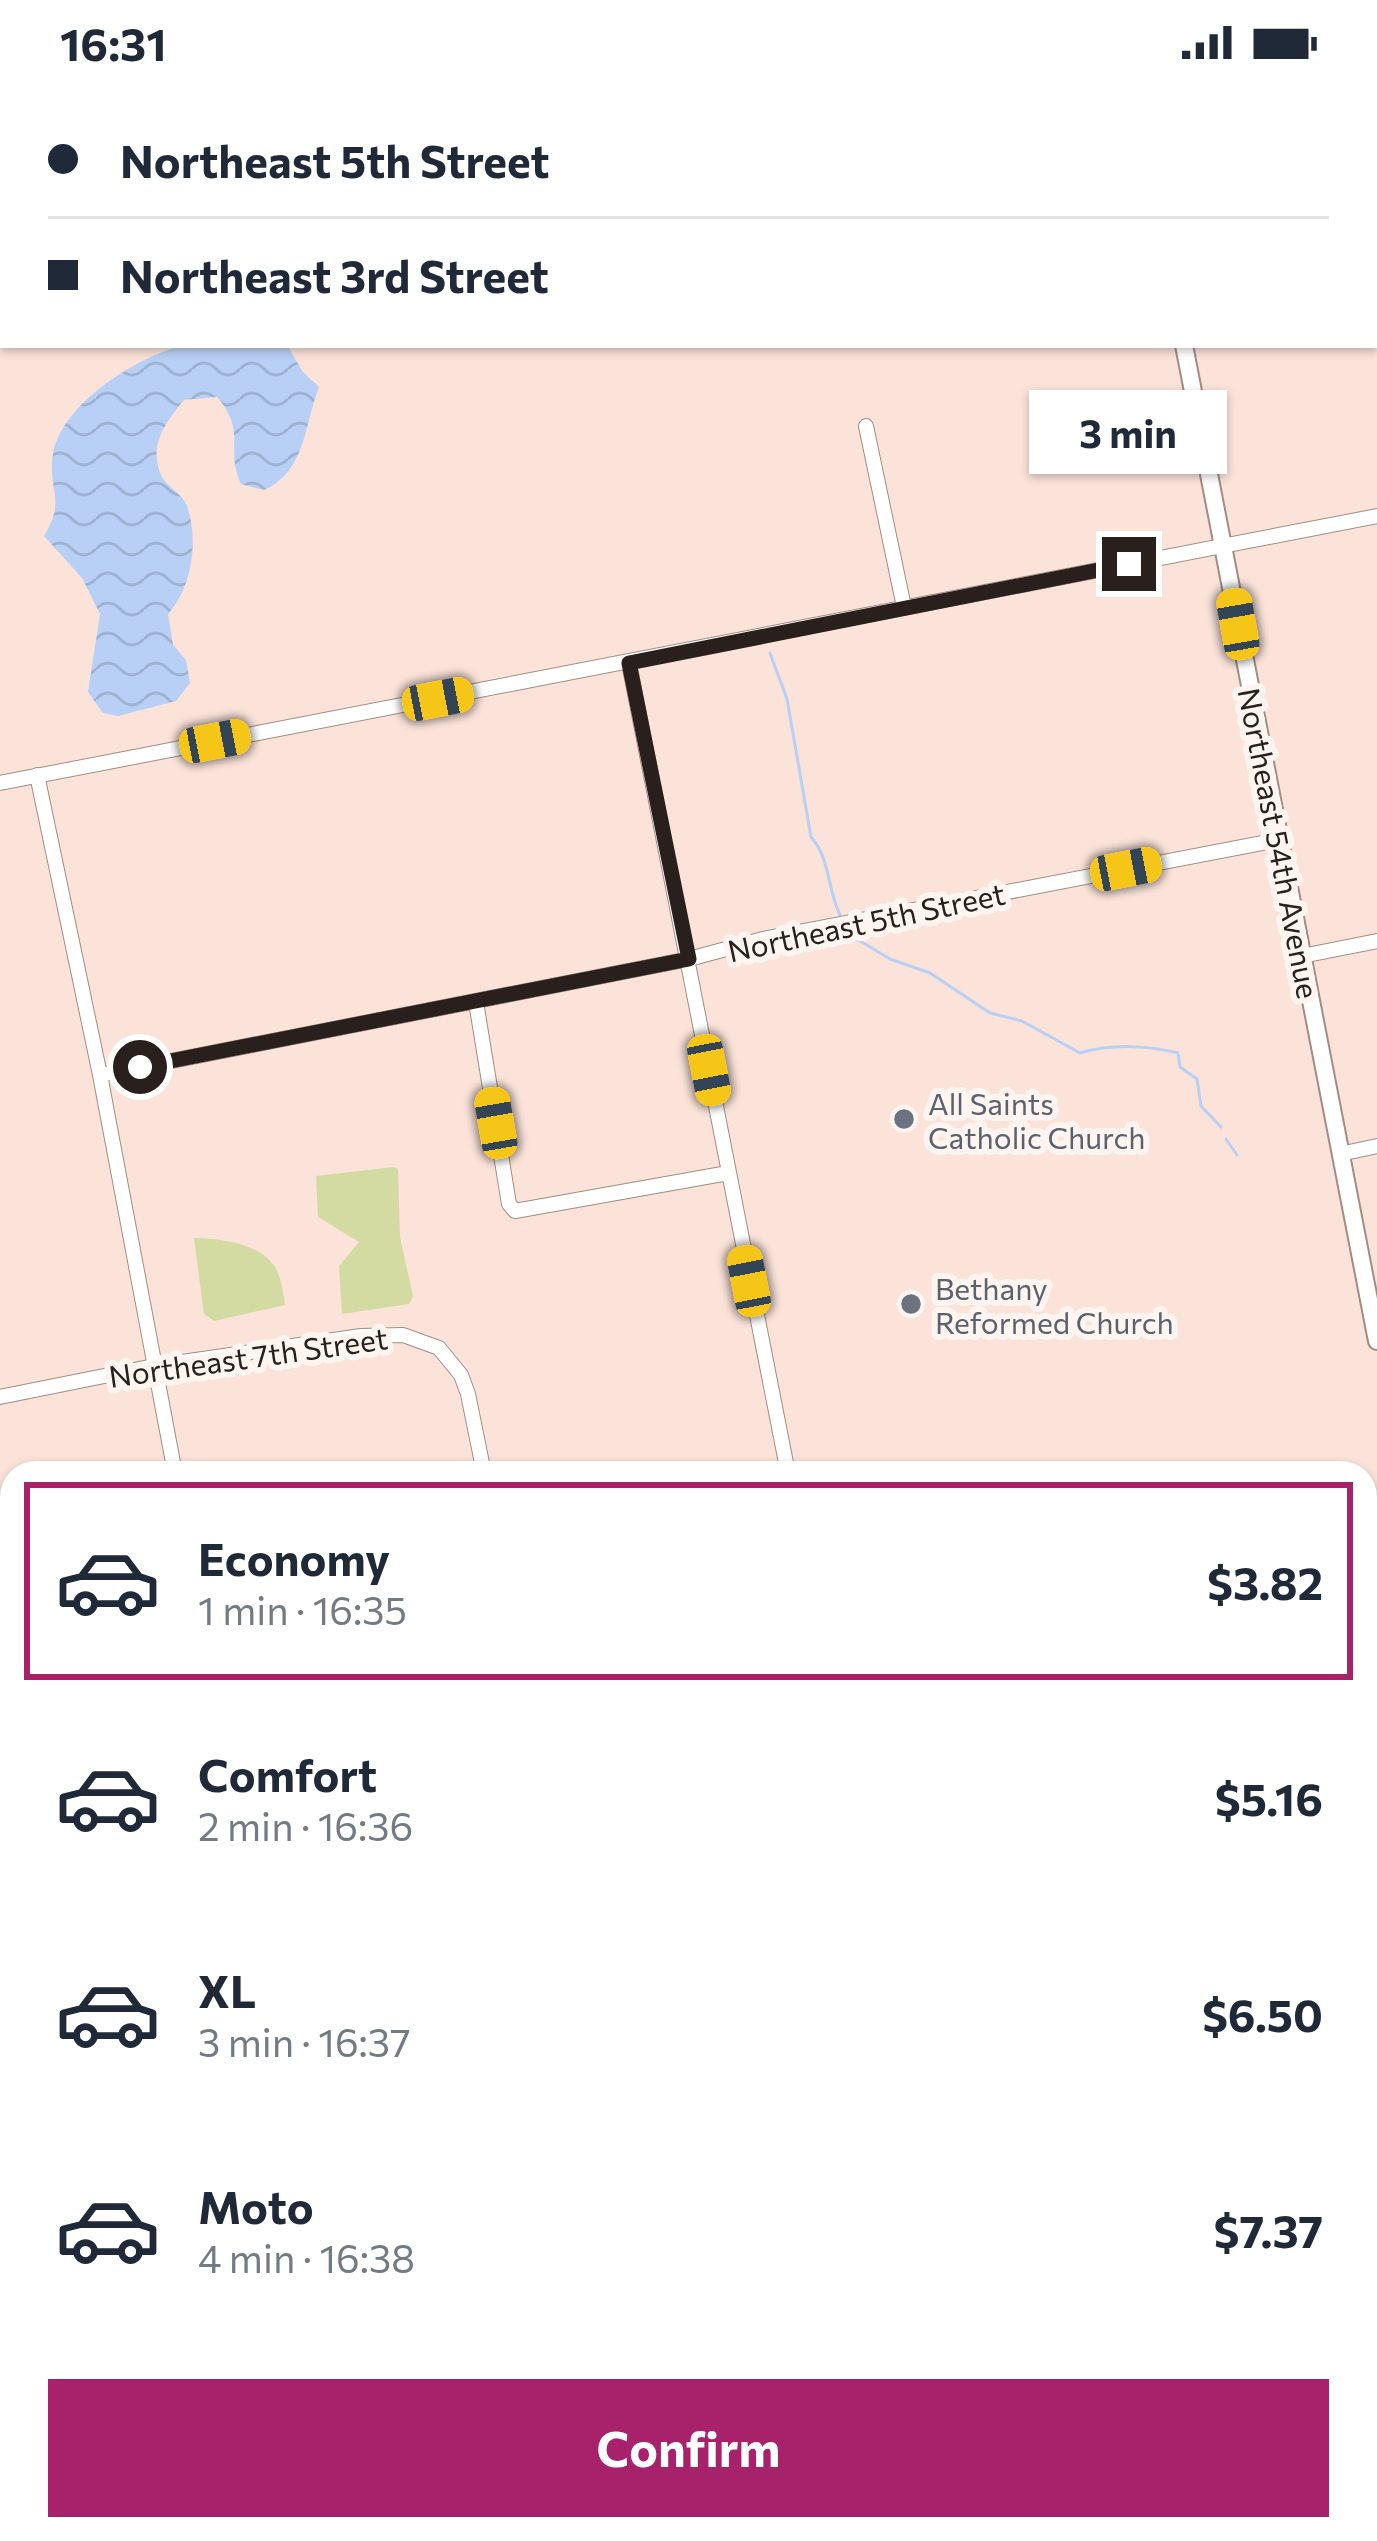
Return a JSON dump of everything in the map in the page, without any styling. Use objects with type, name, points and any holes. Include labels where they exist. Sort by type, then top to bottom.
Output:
[{"type":"main road","name":"Northeast 54th Avenue","points":[[1185,348],[1377,1341]]},
{"type":"street","points":[[866,426],[904,607]]},
{"type":"street","points":[[0,783],[1377,515]]},
{"type":"street","points":[[629,663],[786,1461]]},
{"type":"street","points":[[37,775],[100,1075],[173,1461]]},
{"type":"street","name":"Northeast 5th Street","points":[[100,1075],[689,959],[763,939],[1278,840]]},
{"type":"street","points":[[1302,956],[1377,940]]},
{"type":"street","points":[[476,1002],[509,1204],[515,1211],[728,1173]]},
{"type":"street","points":[[1340,1154],[1377,1146]]},
{"type":"street","name":"Northeast 7th Street","points":[[0,1397],[154,1366],[361,1336],[403,1335],[420,1339],[449,1357],[468,1394],[482,1461]]},
{"type":"green space","points":[[398,1169],[400,1237],[413,1296],[409,1304],[342,1314],[339,1266],[359,1242],[318,1217],[316,1176]]},
{"type":"green space","points":[[194,1238],[227,1241],[259,1252],[277,1271],[285,1305],[214,1321],[204,1314]]},
{"type":"water","points":[[289,348],[319,387],[296,459],[278,482],[264,490],[241,484],[234,460],[234,431],[217,397],[184,400],[171,417],[158,445],[158,466],[187,506],[193,548],[183,591],[168,614],[173,645],[186,660],[190,683],[176,701],[118,716],[103,713],[88,692],[100,614],[82,578],[44,536],[54,513],[53,454],[59,435],[86,400],[125,371],[166,351]]},
{"type":"waterway","points":[[770,653],[787,699],[811,837],[822,854],[840,915]]},
{"type":"waterway","points":[[848,929],[850,935],[890,959],[930,973],[990,1013],[1022,1021],[1080,1053],[1129,1047],[1178,1053],[1180,1067],[1197,1079],[1201,1106],[1221,1127]]},
{"type":"waterway","points":[[1226,1139],[1237,1155]]},
{"type":"place","name":"All Saints Catholic Church","points":[[904,1119]]},
{"type":"place","name":"Bethany Reformed Church","points":[[911,1304]]},
{"type":"route","points":[[140,1067],[689,959],[629,663],[1129,564]]}]
